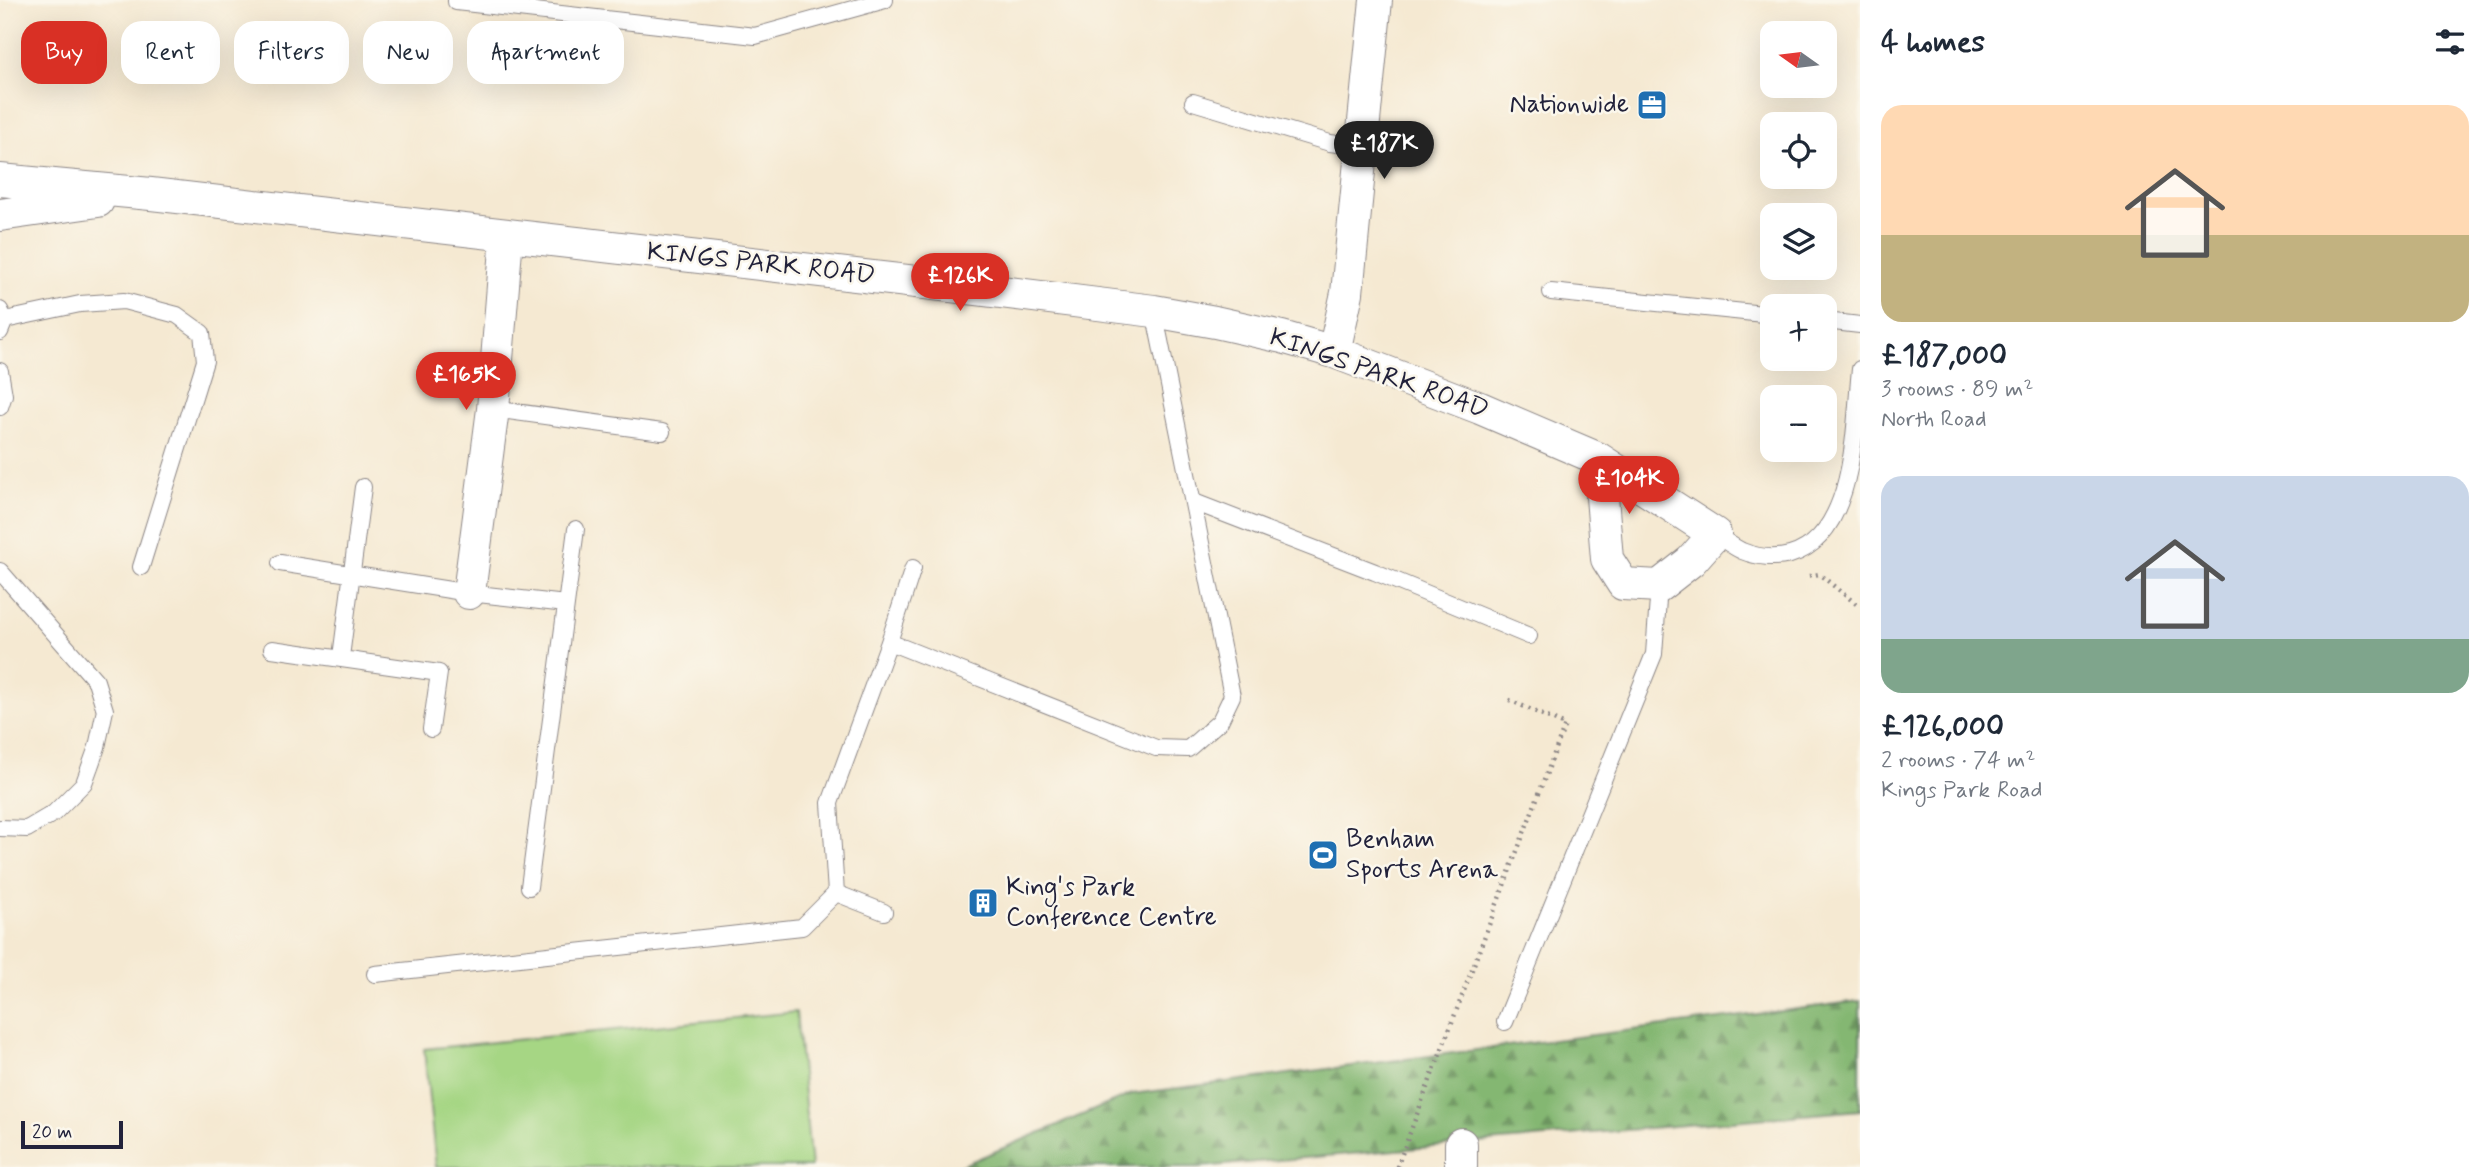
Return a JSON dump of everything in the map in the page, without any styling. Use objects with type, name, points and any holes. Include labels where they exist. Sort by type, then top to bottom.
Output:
[{"type":"street","points":[[1334,352],[1347,293],[1376,0]]},
{"type":"street","name":"KINGS PARK ROAD","points":[[0,180],[151,194],[1154,311],[1282,337],[1334,352],[1480,408],[1600,459],[1714,534]]},
{"type":"street","name":"KINGS PARK ROAD","points":[[0,215],[151,194]]},
{"type":"street","points":[[469,593],[493,409],[507,236]]},
{"type":"street","points":[[1600,459],[1607,559],[1623,584],[1658,586],[1691,561],[1714,534]]},
{"type":"lane","points":[[451,1],[755,36],[885,0]]},
{"type":"lane","points":[[1194,102],[1330,143],[1361,147]]},
{"type":"lane","points":[[1551,292],[1760,314]]},
{"type":"lane","points":[[2,320],[80,304],[124,301],[177,315],[202,333],[205,361],[141,567]]},
{"type":"lane","points":[[888,642],[1156,748],[1188,749],[1220,721],[1232,696],[1154,311]]},
{"type":"lane","points":[[1837,323],[1860,326]]},
{"type":"lane","points":[[1714,534],[1743,551],[1767,557],[1786,556],[1803,550],[1820,538],[1834,518],[1855,462],[1860,369]]},
{"type":"lane","points":[[0,371],[5,395],[0,407]]},
{"type":"lane","points":[[493,409],[662,432]]},
{"type":"lane","points":[[341,657],[363,487]]},
{"type":"lane","points":[[1194,502],[1364,567],[1529,636]]},
{"type":"lane","points":[[529,887],[576,528]]},
{"type":"lane","points":[[280,563],[469,593],[566,604]]},
{"type":"lane","points":[[375,974],[802,927],[836,893],[830,803],[913,568]]},
{"type":"lane","points":[[0,571],[96,681],[105,710],[97,747],[84,783],[54,813],[27,829],[0,828]]},
{"type":"lane","points":[[1505,1021],[1654,654],[1658,586]]},
{"type":"lane","points":[[272,649],[439,673],[431,729]]},
{"type":"lane","points":[[836,893],[884,912]]},
{"type":"path","points":[[1397,1167],[1565,725],[1505,698]]},
{"type":"green space","points":[[1860,1001],[1860,1110],[1199,1167],[958,1167],[1132,1094]]},
{"type":"green space","points":[[796,1012],[811,1167],[436,1167],[424,1049]]},
{"type":"place","name":"Nationwide","points":[[1652,105]]},
{"type":"place","name":"Benham Sports Arena","points":[[1323,855]]},
{"type":"place","name":"King's Park Conference Centre","points":[[983,903]]}]
